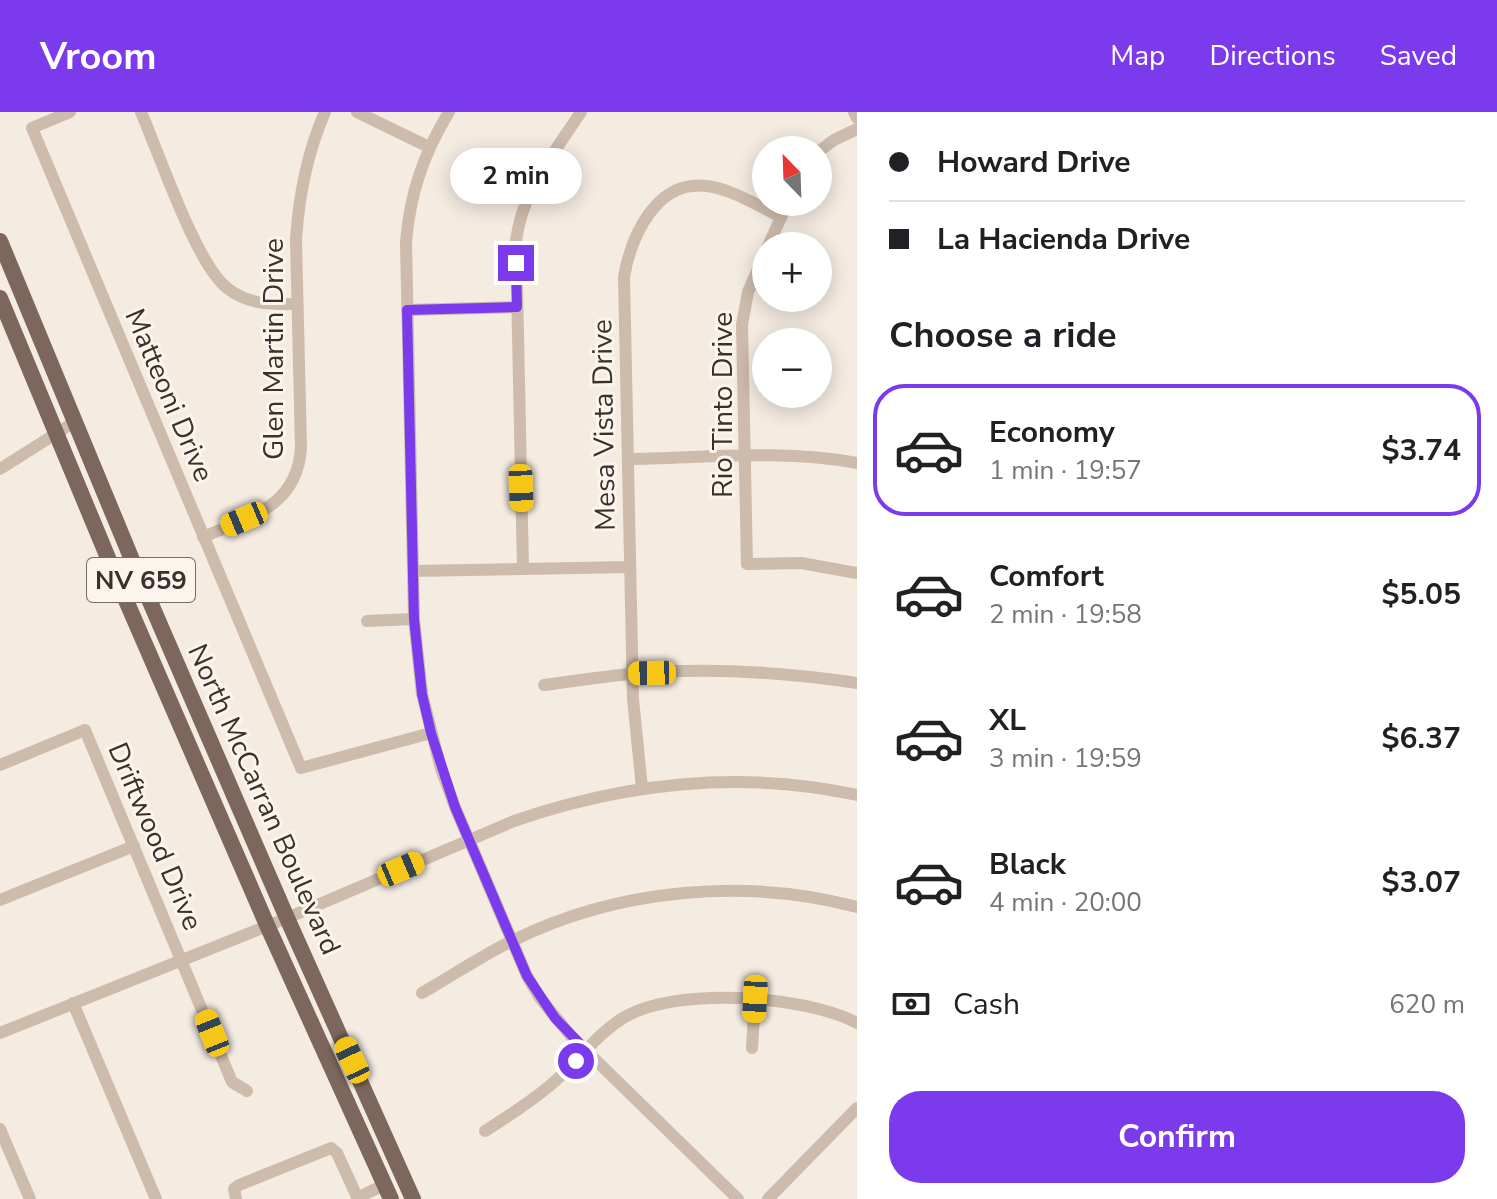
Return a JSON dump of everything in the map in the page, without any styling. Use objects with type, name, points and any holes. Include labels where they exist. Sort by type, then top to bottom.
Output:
[{"type":"main road","name":"North McCarran Boulevard","points":[[0,241],[135,567],[413,1199]]},
{"type":"main road","name":"North McCarran Boulevard","points":[[0,298],[118,582],[267,925],[388,1192]]},
{"type":"street","name":"Matteoni Drive","points":[[70,112],[32,128],[301,768],[431,733]]},
{"type":"street","points":[[141,112],[202,256],[217,279],[228,289],[254,302],[297,304]]},
{"type":"street","name":"Glen Martin Drive","points":[[203,537],[265,510],[284,495],[297,472],[301,448],[298,210],[310,153],[325,112]]},
{"type":"street","points":[[357,112],[429,147]]},
{"type":"street","points":[[449,112],[429,147],[416,180],[408,217],[414,619],[422,694],[431,733],[441,769],[469,840],[540,998],[586,1050],[738,1199]]},
{"type":"street","points":[[523,569],[516,241],[523,206],[536,180],[581,112]]},
{"type":"street","points":[[854,112],[857,118]]},
{"type":"street","points":[[832,142],[857,129]]},
{"type":"street","name":"Mesa Vista Drive","points":[[642,788],[632,674],[624,277],[630,253],[648,214],[664,196],[687,186],[721,190],[781,217]]},
{"type":"street","name":"Rio Tinto Drive","points":[[774,232],[781,217]]},
{"type":"street","name":"Rio Tinto Drive","points":[[752,283],[742,317],[747,564],[801,563],[857,573]]},
{"type":"street","points":[[407,310],[517,307]]},
{"type":"street","points":[[0,469],[76,421]]},
{"type":"street","points":[[628,459],[808,456],[857,463]]},
{"type":"street","points":[[413,571],[630,567]]},
{"type":"street","points":[[367,621],[414,619]]},
{"type":"street","points":[[544,685],[632,674],[765,673],[857,683]]},
{"type":"street","name":"Driftwood Drive","points":[[0,765],[85,730],[232,1082],[247,1091]]},
{"type":"street","points":[[0,1033],[551,809],[642,788],[711,782],[791,784],[857,795]]},
{"type":"street","points":[[0,900],[134,846]]},
{"type":"street","points":[[422,993],[512,941],[587,912],[628,902],[681,894],[744,891],[857,907]]},
{"type":"street","points":[[752,1048],[755,999]]},
{"type":"street","points":[[485,1131],[543,1092],[612,1025],[640,1010],[687,1001],[755,999],[827,1010],[857,1023]]},
{"type":"street","points":[[73,1003],[156,1199]]},
{"type":"street","points":[[768,1199],[857,1108]]},
{"type":"street","points":[[0,1129],[30,1199]]},
{"type":"street","points":[[236,1199],[234,1189],[239,1185],[331,1148],[337,1153],[357,1198],[388,1192]]},
{"type":"route","points":[[516,263],[517,307],[407,310],[414,619],[422,694],[441,769],[527,976],[555,1018],[586,1050],[576,1061]]}]
